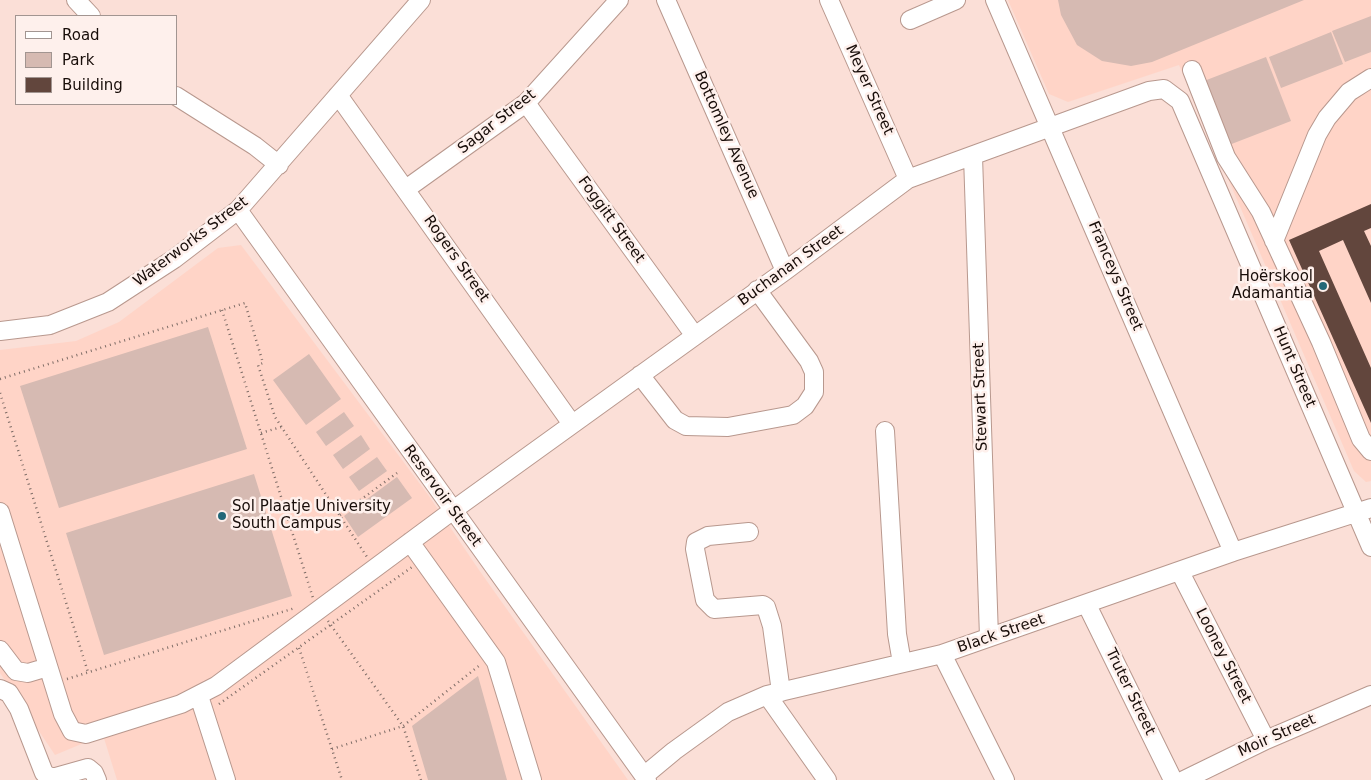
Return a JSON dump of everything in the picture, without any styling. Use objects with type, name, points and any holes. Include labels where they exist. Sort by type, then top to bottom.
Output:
[{"type":"street","points":[[76,0],[90,15]]},
{"type":"street","name":"Waterworks Street","points":[[0,331],[50,325],[108,302],[151,275],[238,210],[421,0]]},
{"type":"street","name":"Sagar Street","points":[[406,189],[526,103],[619,0]]},
{"type":"street","name":"Bottomley Avenue","points":[[666,0],[785,271]]},
{"type":"street","name":"Meyer Street","points":[[829,0],[908,179]]},
{"type":"street","points":[[910,20],[956,0]]},
{"type":"street","name":"Franceys Street","points":[[996,0],[1233,552]]},
{"type":"street","points":[[1192,70],[1226,157],[1261,212],[1321,342],[1361,439],[1371,451]]},
{"type":"street","points":[[1274,240],[1317,135],[1327,118],[1349,92],[1371,78]]},
{"type":"street","name":"Buchanan Street","points":[[51,675],[63,714],[72,731],[86,734],[181,704],[199,696],[293,630],[452,511],[785,271],[908,179],[1149,91],[1164,89]]},
{"type":"street","name":"Hunt Street","points":[[1164,89],[1180,101],[1364,510],[1371,547]]},
{"type":"street","name":"Rogers Street","points":[[338,94],[572,424]]},
{"type":"street","points":[[178,97],[248,141],[279,165]]},
{"type":"street","name":"Foggitt Street","points":[[526,103],[695,336]]},
{"type":"street","name":"Stewart Street","points":[[973,156],[989,637]]},
{"type":"street","name":"Reservoir Street","points":[[238,210],[645,778]]},
{"type":"street","points":[[640,375],[675,420],[686,426],[728,428],[794,415],[805,406],[814,392],[814,372],[809,361],[757,290]]},
{"type":"street","points":[[885,431],[897,634],[902,663]]},
{"type":"street","name":"Black Street","points":[[645,778],[674,750],[728,712],[774,694],[942,654],[1233,552],[1364,510]]},
{"type":"street","points":[[0,512],[51,675],[16,671],[0,650]]},
{"type":"street","points":[[749,532],[708,536],[696,542],[705,600],[714,610],[763,605],[766,607],[772,626],[774,694],[827,780]]},
{"type":"street","points":[[410,542],[496,662],[532,780]]},
{"type":"street","name":"Looney Street","points":[[1180,572],[1266,740]]},
{"type":"street","name":"Truter Street","points":[[1087,604],[1173,780]]},
{"type":"street","points":[[942,654],[1005,780]]},
{"type":"street","points":[[0,689],[9,693],[19,709],[44,773],[56,777],[88,768],[94,773],[97,780]]},
{"type":"street","name":"Moir Street","points":[[1184,780],[1266,740],[1371,695]]},
{"type":"street","points":[[199,696],[226,780]]},
{"type":"path","points":[[0,378],[245,303],[263,364],[258,366],[275,417],[375,568]]},
{"type":"path","points":[[222,310],[314,602]]},
{"type":"path","points":[[0,393],[88,672]]},
{"type":"path","points":[[261,433],[282,427]]},
{"type":"path","points":[[340,515],[397,473]]},
{"type":"path","points":[[219,704],[423,560]]},
{"type":"path","points":[[51,675],[88,672],[295,608]]},
{"type":"path","points":[[325,617],[403,726],[421,780]]},
{"type":"path","points":[[293,630],[342,780]]},
{"type":"path","points":[[332,749],[403,726],[492,656]]},
{"type":"shaded area","name":"Hoërskool Adamantia","points":[[1008,0],[1371,0],[1371,481],[1366,482],[1354,471],[1179,65],[1068,102],[1049,94]]},
{"type":"shaded area","name":"Sol Plaatje University South Campus","points":[[241,245],[429,496],[479,570],[628,780],[117,780],[103,735],[55,755],[0,673],[0,350],[76,341],[119,322],[218,248]]},
{"type":"green space","points":[[1058,0],[1304,0],[1152,62],[1131,66],[1102,61],[1077,45],[1061,15]]},
{"type":"green space","points":[[1371,16],[1371,52],[1345,62],[1332,31]]},
{"type":"green space","points":[[1331,32],[1343,64],[1281,88],[1269,57]]},
{"type":"green space","points":[[1266,57],[1291,121],[1229,145],[1204,81]]},
{"type":"green space","points":[[208,327],[247,449],[59,508],[20,386]]},
{"type":"green space","points":[[309,354],[341,399],[306,425],[273,380]]},
{"type":"green space","points":[[344,412],[354,426],[326,446],[316,432]]},
{"type":"green space","points":[[361,435],[370,449],[343,469],[333,455]]},
{"type":"green space","points":[[377,457],[387,471],[359,491],[349,477]]},
{"type":"green space","points":[[254,474],[292,596],[104,655],[66,533]]},
{"type":"green space","points":[[397,477],[412,498],[358,537],[344,516]]},
{"type":"green space","points":[[478,676],[507,780],[428,780],[412,726]]},
{"type":"building","points":[[1371,204],[1371,228],[1364,231],[1371,246],[1371,303],[1343,240],[1319,251],[1371,368],[1371,423],[1289,240]]},
{"type":"place","name":"Hoërskool Adamantia","points":[[1323,286]]},
{"type":"place","name":"Sol Plaatje University South Campus","points":[[222,516]]}]
